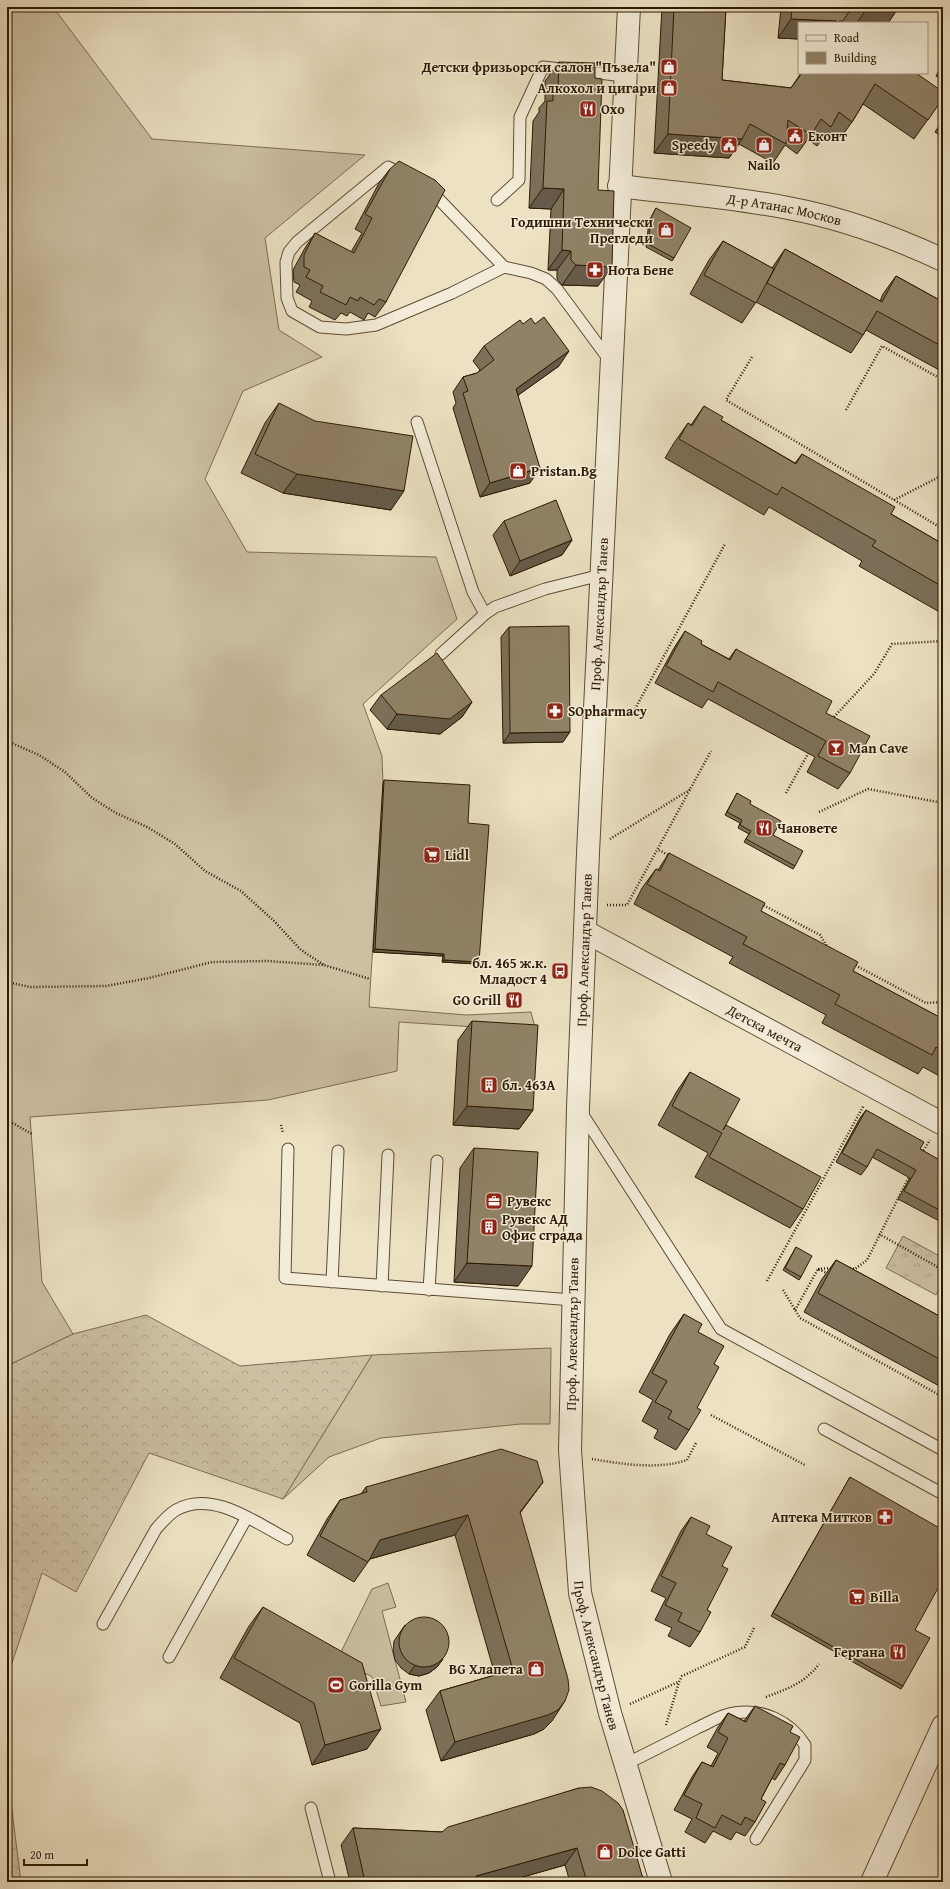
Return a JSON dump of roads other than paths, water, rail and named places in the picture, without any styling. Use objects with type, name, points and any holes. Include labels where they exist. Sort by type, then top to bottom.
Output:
[{"type":"street","name":"Проф. Александър Танев","points":[[629,7],[619,186],[612,365],[588,853],[578,1108],[570,1454],[580,1593],[610,1713],[661,1882]]},
{"type":"street","name":"Д-р Атанас Москов","points":[[619,186],[718,197],[788,208],[846,222],[912,245],[943,260]]},
{"type":"street","name":"Детска мечта","points":[[586,932],[943,1124]]},
{"type":"street","points":[[872,1882],[943,1726]]},
{"type":"lane","points":[[497,200],[519,180],[520,117],[543,67],[625,76]]},
{"type":"lane","points":[[504,268],[452,293],[376,325],[346,329],[320,327],[292,311],[287,298],[286,262],[289,252],[297,242],[388,167],[426,186],[504,268],[531,273],[546,279],[557,289],[612,365]]},
{"type":"lane","points":[[417,422],[473,592],[485,614]]},
{"type":"lane","points":[[441,654],[485,614],[495,607],[545,589],[601,574]]},
{"type":"lane","points":[[578,1108],[722,1329],[943,1450]]},
{"type":"lane","points":[[288,1149],[285,1278],[573,1300]]},
{"type":"lane","points":[[332,1282],[338,1151]]},
{"type":"lane","points":[[382,1286],[388,1155]]},
{"type":"lane","points":[[430,1290],[437,1161]]},
{"type":"lane","points":[[824,1429],[943,1494]]},
{"type":"lane","points":[[103,1624],[156,1529],[177,1509],[203,1504],[220,1506],[247,1517],[287,1539]]},
{"type":"lane","points":[[169,1658],[247,1517]]},
{"type":"lane","points":[[626,1764],[725,1714],[734,1712],[753,1712],[764,1714],[783,1722],[792,1728],[805,1745],[805,1760],[756,1839]]},
{"type":"lane","points":[[311,1808],[330,1882]]},
{"type":"place","name":"Детски фризьорски салон \"Пъзела\"","points":[[669,67]]},
{"type":"place","name":"Алкохол и цигари","points":[[669,88]]},
{"type":"place","name":"Охо","points":[[588,109]]},
{"type":"place","name":"Еконт","points":[[795,136]]},
{"type":"place","name":"Speedy","points":[[729,145]]},
{"type":"place","name":"Nailo","points":[[764,145]]},
{"type":"place","name":"Годишни Технически Прегледи","points":[[666,230]]},
{"type":"place","name":"Нота Бене","points":[[595,270]]},
{"type":"place","name":"Pristan.Bg","points":[[518,471]]},
{"type":"place","name":"SOpharmacy","points":[[555,711]]},
{"type":"place","name":"Man Cave","points":[[836,748]]},
{"type":"place","name":"Чановете","points":[[764,828]]},
{"type":"place","name":"Lidl","points":[[432,855]]},
{"type":"place","name":"бл. 465 ж.к. Младост 4","points":[[560,971]]},
{"type":"place","name":"GO Grill","points":[[514,1000]]},
{"type":"place","name":"бл. 463А","points":[[489,1085]]},
{"type":"place","name":"Рувекс","points":[[494,1201]]},
{"type":"place","name":"Рувекс АД Офис сграда","points":[[489,1227]]},
{"type":"place","name":"Аптека Митков","points":[[885,1517]]},
{"type":"place","name":"Billa","points":[[857,1597]]},
{"type":"place","name":"Гергана","points":[[898,1652]]},
{"type":"place","name":"BG Хлапета","points":[[536,1669]]},
{"type":"place","name":"Gorilla Gym","points":[[336,1685]]},
{"type":"place","name":"Dolce Gatti","points":[[605,1852]]}]
